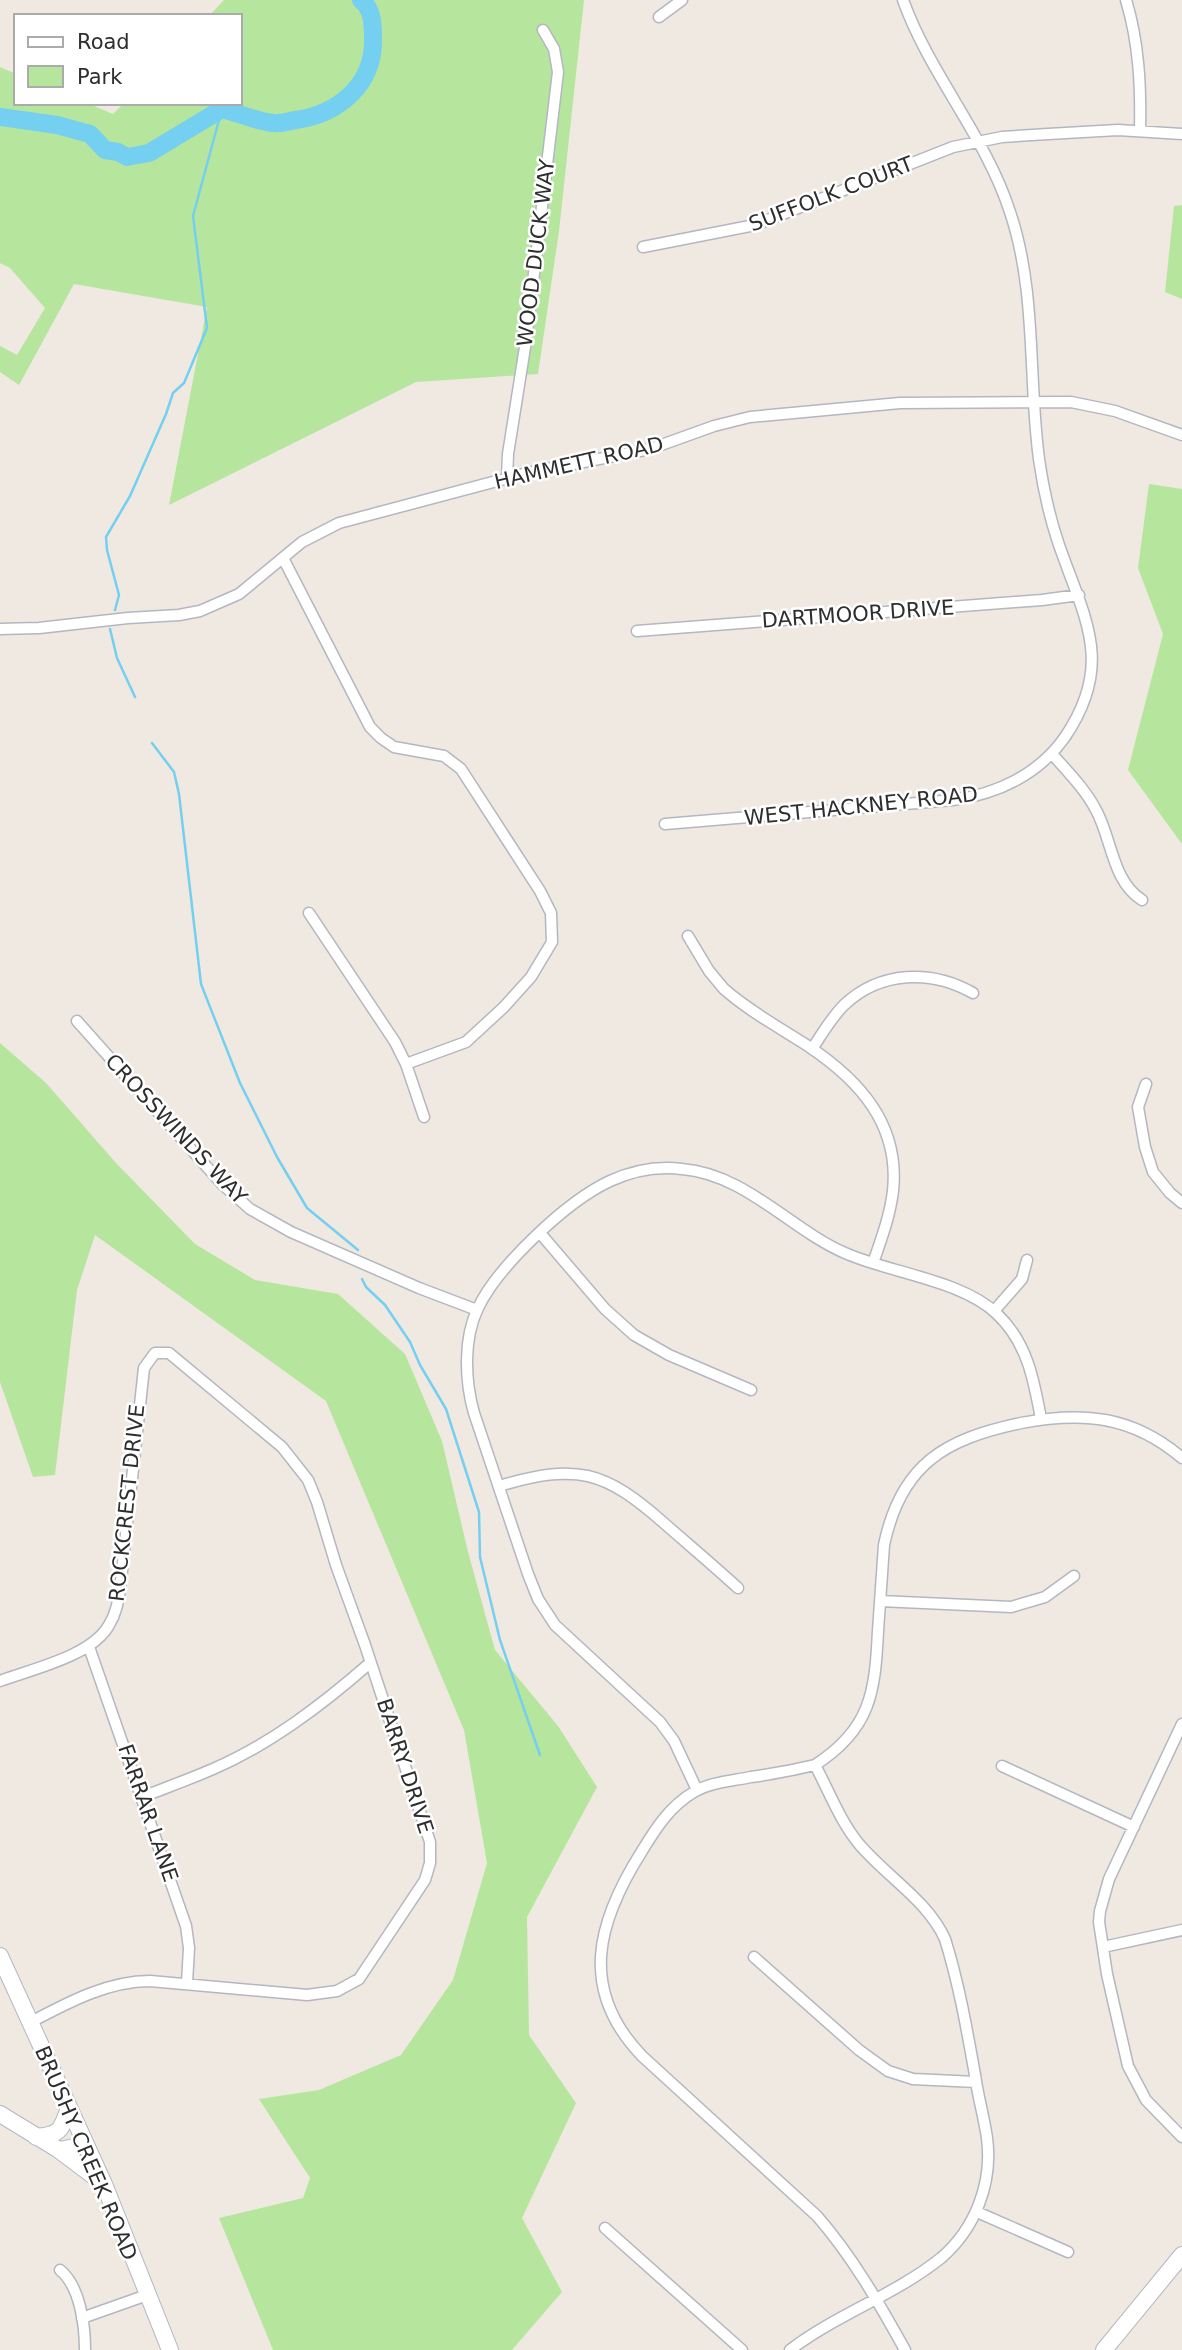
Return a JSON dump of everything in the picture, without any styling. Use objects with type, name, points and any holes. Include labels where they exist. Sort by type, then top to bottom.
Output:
[{"type":"main road","name":"BRUSHY CREEK ROAD","points":[[0,1956],[104,2184],[170,2350]]},
{"type":"main road","points":[[36,2137],[53,2136],[62,2128],[69,2108]]},
{"type":"main road","points":[[0,2114],[59,2150],[104,2184]]},
{"type":"main road","points":[[59,2150],[85,2145]]},
{"type":"main road","points":[[1104,2350],[1182,2255]]},
{"type":"street","points":[[659,17],[682,0]]},
{"type":"street","name":"WEST HACKNEY ROAD","points":[[665,824],[968,798],[1007,785],[1052,755],[1079,714],[1090,677],[1091,635],[1045,495],[1039,458],[1028,314],[1018,240],[1001,188],[940,78],[903,0]]},
{"type":"street","points":[[1126,0],[1138,54],[1140,131]]},
{"type":"street","name":"WOOD DUCK WAY","points":[[507,478],[558,72],[554,49],[543,30]]},
{"type":"street","name":"SUFFOLK COURT","points":[[643,247],[755,225],[953,147],[1002,137],[1048,134],[1140,131],[1182,134]]},
{"type":"street","name":"HAMMETT ROAD","points":[[0,629],[39,628],[200,611],[239,594],[302,542],[340,523],[507,478],[650,449],[714,426],[750,417],[900,403],[1035,401],[1091,405],[1182,435]]},
{"type":"street","points":[[283,558],[370,727],[394,747],[444,756],[461,769],[540,891],[551,913],[552,942],[531,977],[504,1007],[466,1042],[406,1064]]},
{"type":"street","name":"DARTMOOR DRIVE","points":[[637,631],[1042,600],[1079,594]]},
{"type":"street","points":[[1052,755],[1092,802],[1104,825],[1122,877],[1131,892],[1142,900]]},
{"type":"street","points":[[309,913],[395,1042],[406,1064],[424,1117]]},
{"type":"street","points":[[688,936],[709,971],[724,989],[843,1071],[862,1090],[878,1116],[889,1143],[893,1166],[892,1192],[873,1263]]},
{"type":"street","points":[[812,1049],[843,1005],[862,991],[883,982],[909,976],[929,977],[955,983],[973,993]]},
{"type":"street","name":"CROSSWINDS WAY","points":[[77,1021],[222,1184],[250,1209],[291,1231],[477,1310]]},
{"type":"street","points":[[1146,1084],[1138,1107],[1144,1147],[1153,1172],[1170,1194],[1182,1203]]},
{"type":"street","points":[[697,1790],[674,1741],[660,1722],[571,1641],[545,1612],[528,1573],[468,1389],[469,1342],[477,1310],[504,1267],[580,1199],[610,1181],[644,1170],[682,1168],[706,1173],[730,1182],[827,1244],[873,1263],[965,1294],[994,1311],[1011,1328],[1023,1348],[1041,1419]]},
{"type":"street","points":[[540,1233],[605,1309],[634,1335],[669,1355],[751,1390]]},
{"type":"street","points":[[994,1311],[1022,1279],[1027,1260]]},
{"type":"street","name":"BARRY DRIVE","points":[[29,2023],[112,1985],[140,1981],[307,1995],[326,1994],[349,1986],[364,1974],[425,1880],[431,1856],[427,1826],[317,1502],[307,1480],[291,1457],[169,1353],[155,1353],[147,1361],[142,1381]]},
{"type":"street","name":"ROCKCREST DRIVE","points":[[89,1647],[106,1630],[117,1605],[142,1381]]},
{"type":"street","points":[[905,2350],[877,2300],[817,2216],[642,2056],[624,2036],[608,2007],[602,1984],[600,1954],[610,1911],[660,1821],[682,1799],[714,1784],[814,1765],[851,1734],[868,1705],[876,1675],[884,1545],[889,1523],[900,1497],[917,1473],[939,1453],[965,1438],[991,1430],[1041,1419],[1076,1416],[1120,1422],[1155,1437],[1182,1458]]},
{"type":"street","points":[[499,1486],[534,1475],[558,1473],[584,1475],[609,1482],[637,1499],[738,1588]]},
{"type":"street","points":[[880,1601],[1011,1608],[1045,1597],[1074,1576]]},
{"type":"street","points":[[0,1681],[89,1647]]},
{"type":"street","name":"FARRAR LANE","points":[[89,1647],[186,1926],[189,1948],[187,1983]]},
{"type":"street","points":[[142,1797],[241,1755],[318,1706],[370,1662]]},
{"type":"street","points":[[1182,1724],[1179,1740],[1105,1889],[1099,1922],[1128,2066],[1146,2100],[1182,2137]]},
{"type":"street","points":[[790,2350],[877,2300],[942,2257],[959,2239],[977,2212],[987,2175],[988,2154],[951,1957],[940,1929],[924,1907],[857,1842],[814,1765]]},
{"type":"street","points":[[1002,1766],[1134,1827]]},
{"type":"street","points":[[1103,1947],[1182,1930]]},
{"type":"street","points":[[754,1957],[859,2050],[888,2071],[912,2079],[976,2082]]},
{"type":"street","points":[[977,2212],[1068,2252]]},
{"type":"street","points":[[605,2228],[742,2350]]},
{"type":"street","points":[[60,2270],[69,2277],[72,2285],[82,2318],[85,2350]]},
{"type":"street","points":[[82,2318],[147,2295]]},
{"type":"green space","points":[[224,0],[584,0],[559,231],[538,374],[416,382],[169,505],[207,307],[74,284],[19,385],[0,372],[0,346],[17,355],[45,308],[10,268],[0,263],[0,67],[14,73],[14,105],[92,105],[113,114],[122,105],[242,105],[242,14],[211,14]]},
{"type":"green space","points":[[1182,205],[1182,299],[1165,292],[1174,206]]},
{"type":"green space","points":[[1149,484],[1182,489],[1182,844],[1128,770],[1163,634],[1138,568]]},
{"type":"green space","points":[[0,1043],[46,1083],[116,1163],[195,1244],[255,1280],[338,1294],[405,1354],[442,1441],[495,1650],[558,1726],[597,1787],[527,1917],[529,2035],[576,2103],[522,2218],[562,2292],[512,2350],[273,2350],[219,2218],[303,2198],[310,2178],[259,2099],[319,2090],[401,2055],[453,1980],[487,1863],[464,1730],[326,1401],[95,1235],[77,1290],[55,1475],[33,1477],[0,1382]]},
{"type":"waterway","points":[[0,117],[57,125],[90,134],[105,150],[127,157],[149,153],[222,109],[274,123],[311,117],[339,104],[351,94],[367,70],[372,55],[372,23],[368,8],[361,0]]},
{"type":"waterway","points":[[115,610],[119,595],[106,537],[130,496],[173,393],[184,383],[207,328],[193,216],[222,109]]},
{"type":"waterway","points":[[110,629],[117,658],[135,697]]},
{"type":"waterway","points":[[152,743],[174,772],[179,794],[201,984],[240,1083],[277,1157],[307,1208],[358,1250]]},
{"type":"waterway","points":[[362,1279],[366,1287],[385,1305],[410,1342],[446,1409],[479,1512],[480,1557],[500,1640],[540,1755]]}]
